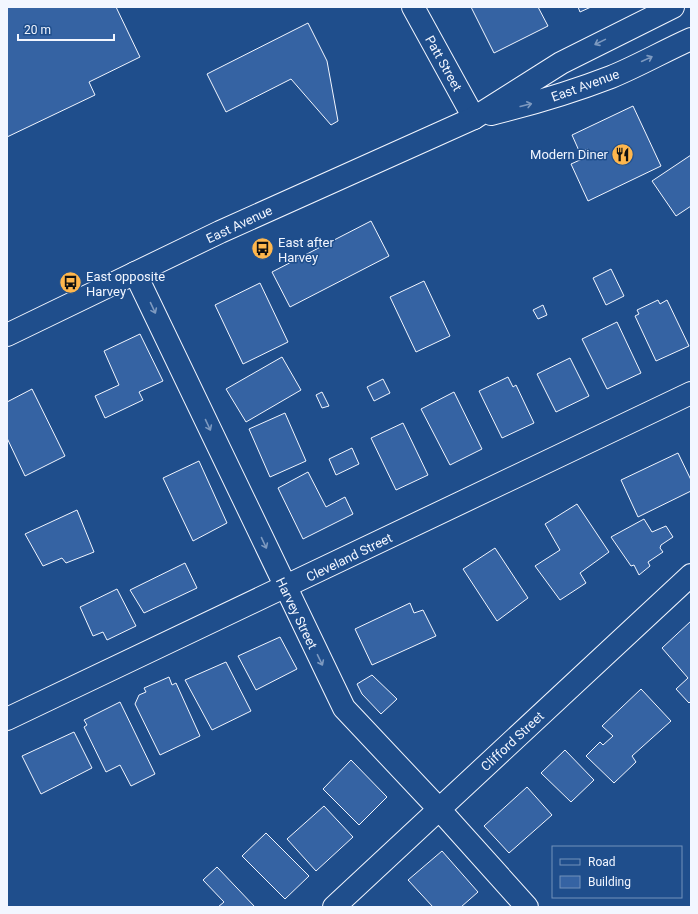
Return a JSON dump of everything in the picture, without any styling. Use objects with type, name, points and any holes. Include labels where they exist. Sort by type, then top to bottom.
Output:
[{"type":"street","name":"Patt Street","points":[[413,7],[474,118]]},
{"type":"street","name":"East Avenue","points":[[7,335],[227,229],[474,118],[561,63],[673,7]]},
{"type":"street","name":"East Avenue","points":[[474,118],[537,102],[576,90],[612,76],[691,38]]},
{"type":"street","name":"Harvey Street","points":[[136,273],[344,708],[439,809],[527,907]]},
{"type":"street","name":"Cleveland Street","points":[[7,719],[691,393]]},
{"type":"street","name":"Clifford Street","points":[[334,907],[691,575]]},
{"type":"building","points":[[7,7],[116,7],[140,57],[89,82],[95,95],[7,137]]},
{"type":"building","points":[[471,7],[538,7],[548,26],[494,53]]},
{"type":"building","points":[[578,7],[591,7],[580,12]]},
{"type":"building","points":[[308,23],[327,61],[338,121],[331,125],[291,79],[226,112],[207,74]]},
{"type":"building","name":"Modern Diner","points":[[633,106],[661,166],[588,201],[571,164],[591,155],[588,149],[580,153],[572,135]]},
{"type":"building","points":[[691,155],[691,206],[676,216],[652,181]]},
{"type":"building","points":[[371,221],[389,256],[290,307],[272,272]]},
{"type":"building","points":[[611,269],[624,296],[606,305],[593,278]]},
{"type":"building","points":[[424,281],[450,336],[416,352],[390,297]]},
{"type":"building","points":[[260,283],[288,342],[243,364],[215,305]]},
{"type":"building","points":[[658,300],[660,304],[667,300],[689,346],[656,361],[635,316],[639,314],[637,310]]},
{"type":"building","points":[[543,305],[547,315],[538,319],[533,310]]},
{"type":"building","points":[[617,322],[641,373],[607,389],[582,339]]},
{"type":"building","points":[[140,334],[163,381],[139,392],[143,400],[105,418],[95,396],[119,385],[104,351]]},
{"type":"building","points":[[282,357],[301,390],[246,422],[226,389]]},
{"type":"building","points":[[570,358],[589,396],[556,412],[537,374]]},
{"type":"building","points":[[508,377],[513,387],[516,385],[534,423],[502,438],[479,391]]},
{"type":"building","points":[[383,379],[390,393],[374,401],[367,387]]},
{"type":"building","points":[[32,389],[65,456],[25,476],[7,438],[7,402]]},
{"type":"building","points":[[322,392],[329,406],[322,408],[316,395]]},
{"type":"building","points":[[454,392],[482,449],[450,465],[421,409]]},
{"type":"building","points":[[285,413],[306,461],[270,477],[249,429]]},
{"type":"building","points":[[403,423],[428,475],[396,490],[371,438]]},
{"type":"building","points":[[352,448],[359,464],[336,475],[329,459]]},
{"type":"building","points":[[678,453],[691,480],[691,491],[638,517],[621,480]]},
{"type":"building","points":[[199,461],[227,523],[193,541],[163,478]]},
{"type":"building","points":[[308,472],[326,507],[345,497],[353,514],[303,539],[278,488]]},
{"type":"building","points":[[577,504],[609,552],[580,573],[586,583],[560,600],[535,566],[560,550],[545,524]]},
{"type":"building","points":[[77,510],[94,552],[66,563],[62,558],[43,566],[25,534]]},
{"type":"building","points":[[644,519],[652,532],[666,526],[673,537],[661,545],[660,548],[663,552],[648,562],[650,566],[639,575],[634,565],[631,566],[611,537]]},
{"type":"building","points":[[495,548],[528,598],[497,621],[463,569]]},
{"type":"building","points":[[185,563],[197,588],[144,613],[130,590]]},
{"type":"building","points":[[117,589],[136,626],[107,640],[103,632],[93,636],[80,607]]},
{"type":"building","points":[[410,603],[414,613],[423,610],[436,636],[372,665],[355,629]]},
{"type":"building","points":[[691,621],[691,701],[689,703],[676,689],[688,678],[662,648]]},
{"type":"building","points":[[280,637],[297,669],[256,690],[238,656]]},
{"type":"building","points":[[226,662],[251,711],[212,730],[185,680]]},
{"type":"building","points":[[372,675],[397,699],[381,714],[362,694],[357,684]]},
{"type":"building","points":[[169,677],[172,685],[176,683],[200,736],[160,755],[135,704],[139,695],[146,692],[144,688]]},
{"type":"building","points":[[641,689],[671,721],[632,756],[636,762],[614,783],[586,756],[600,742],[603,745],[613,736],[602,726]]},
{"type":"building","points":[[120,702],[155,774],[131,786],[120,765],[106,772],[84,727],[87,725],[84,720]]},
{"type":"building","points":[[74,732],[92,768],[41,794],[22,756]]},
{"type":"building","points":[[565,750],[594,780],[571,802],[541,773]]},
{"type":"building","points":[[351,760],[387,797],[359,825],[323,789]]},
{"type":"building","points":[[527,787],[552,815],[509,853],[484,826]]},
{"type":"building","points":[[324,806],[353,837],[316,871],[287,839]]},
{"type":"building","points":[[266,833],[309,876],[285,899],[242,856]]},
{"type":"building","points":[[442,851],[478,892],[461,907],[433,907],[408,880]]},
{"type":"building","points":[[217,867],[255,907],[218,907],[224,902],[203,880]]},
{"type":"place","name":"Modern Diner","points":[[623,154]]},
{"type":"place","name":"East after Harvey","points":[[263,249]]},
{"type":"place","name":"East opposite Harvey","points":[[71,283]]}]
